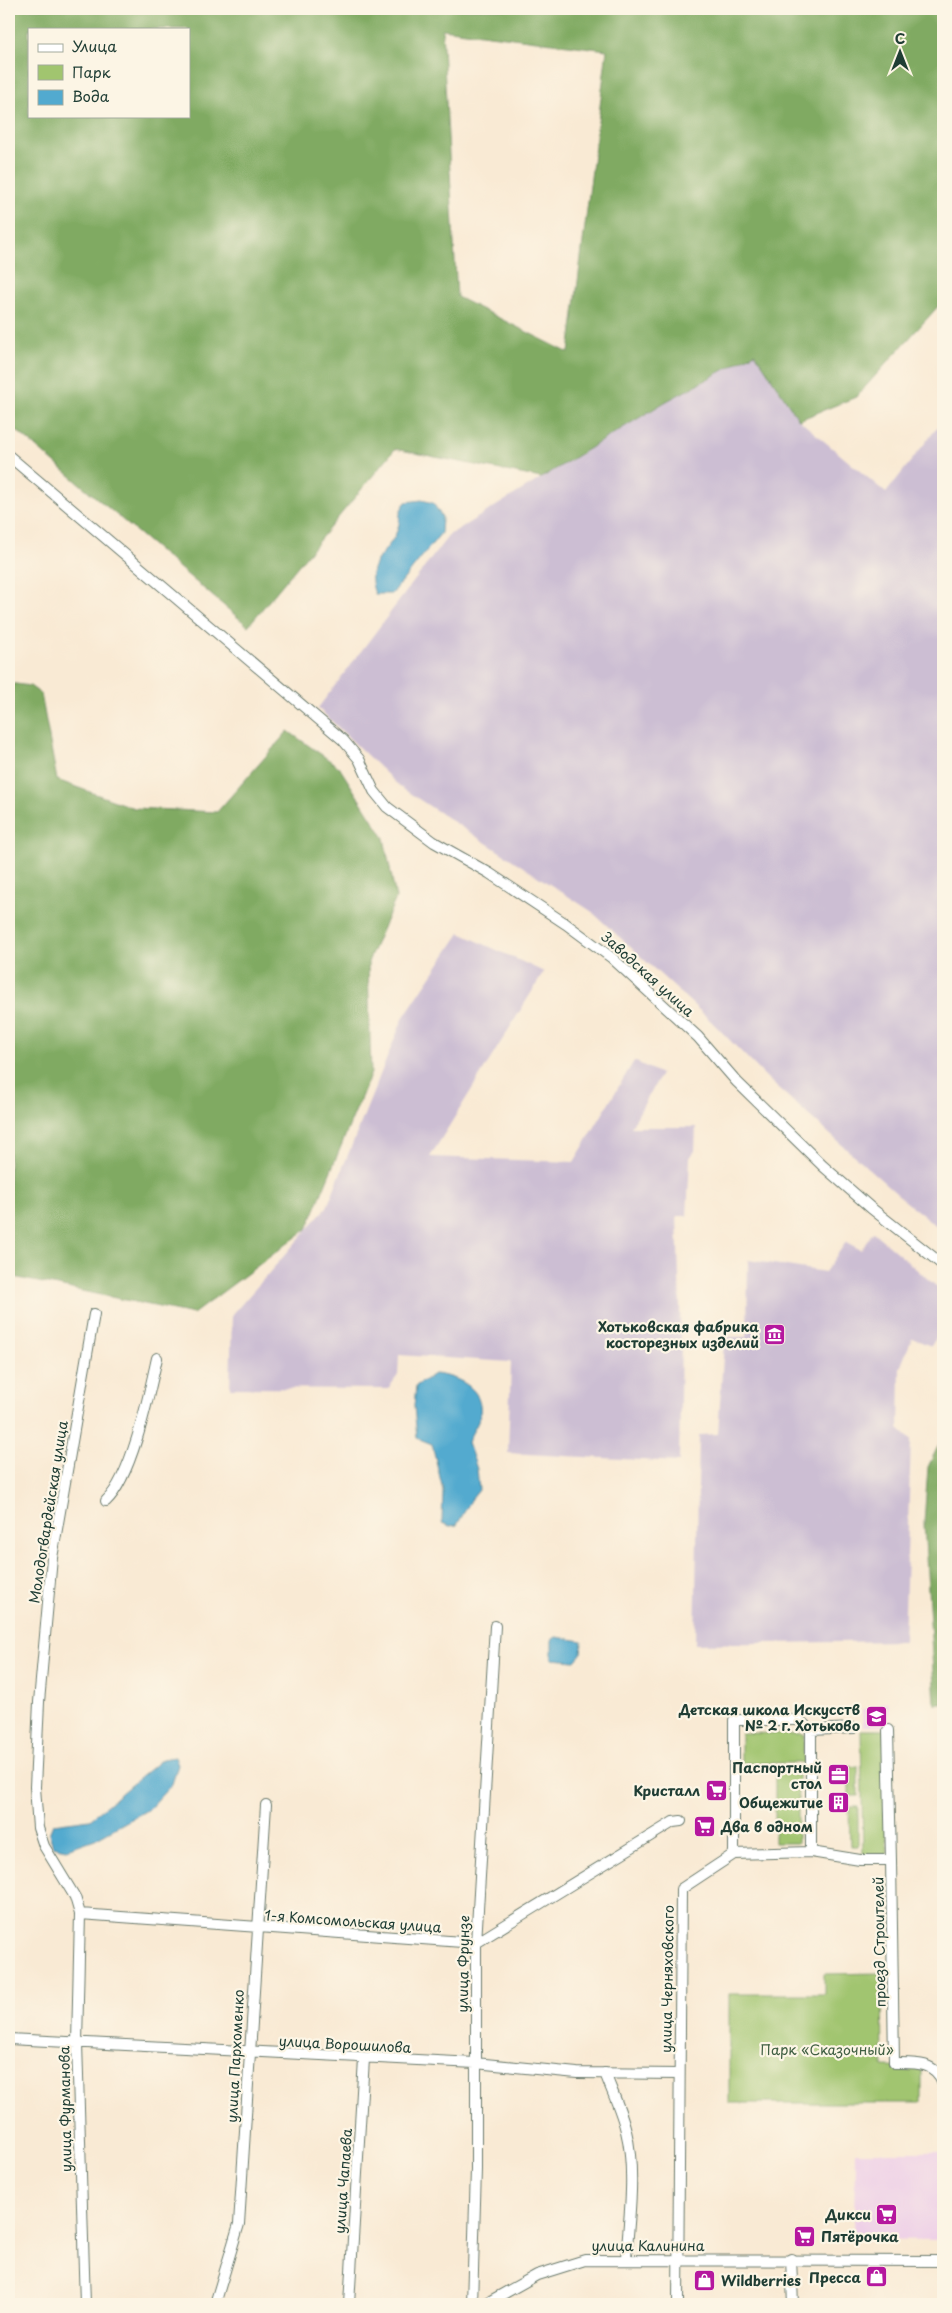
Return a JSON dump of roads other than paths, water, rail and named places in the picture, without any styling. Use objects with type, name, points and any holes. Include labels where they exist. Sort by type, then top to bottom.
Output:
[{"type":"street","name":"Заводская улица","points":[[9,456],[351,749],[374,791],[386,807],[434,842],[489,873],[566,924],[612,958],[698,1037],[737,1082],[823,1166],[871,1208],[943,1264]]},
{"type":"street","name":"Молодогвардейская улица","points":[[80,1914],[75,1897],[44,1846],[38,1828],[35,1786],[39,1692],[52,1558],[94,1314]]},
{"type":"street","points":[[106,1501],[120,1484],[143,1418],[157,1358]]},
{"type":"street","name":"улица Фрунзе","points":[[472,2304],[476,2169],[476,1942],[495,1626]]},
{"type":"street","points":[[734,1854],[734,1720],[799,1720],[811,1730],[854,1728]]},
{"type":"street","points":[[811,1730],[811,1852]]},
{"type":"street","points":[[888,1730],[891,1860]]},
{"type":"street","name":"улица Пархоменко","points":[[215,2304],[240,2224],[249,2053],[266,1805]]},
{"type":"street","points":[[476,1942],[673,1822],[681,1821]]},
{"type":"street","name":"проезд Строителей","points":[[734,1854],[811,1852],[860,1860],[891,1860],[894,2063],[930,2066],[938,2072],[943,2083]]},
{"type":"street","name":"улица Черняховского","points":[[678,2304],[681,1889],[734,1854]]},
{"type":"street","name":"1-я Комсомольская улица","points":[[80,1914],[476,1942]]},
{"type":"street","name":"улица Фурманова","points":[[80,1914],[77,2043],[85,2304]]},
{"type":"street","name":"улица Ворошилова","points":[[9,2039],[364,2059],[475,2063],[577,2073],[679,2074]]},
{"type":"street","name":"улица Чапаева","points":[[349,2304],[364,2059]]},
{"type":"street","points":[[605,2073],[626,2131],[630,2159],[626,2258]]},
{"type":"street","name":"улица Калинина","points":[[485,2304],[517,2285],[554,2268],[585,2260],[626,2258],[943,2260]]},
{"type":"street","points":[[791,2259],[793,2304]]},
{"type":"water","points":[[422,500],[433,503],[442,517],[441,533],[392,594],[375,594],[372,583],[374,566],[393,540],[397,531],[401,510],[406,502]]},
{"type":"water","points":[[434,1374],[451,1377],[467,1385],[478,1397],[480,1405],[479,1418],[468,1443],[477,1469],[479,1490],[457,1525],[450,1526],[442,1523],[443,1490],[432,1444],[417,1438],[414,1406],[416,1386]]},
{"type":"water","points":[[556,1637],[582,1641],[581,1654],[575,1661],[552,1659],[552,1640]]},
{"type":"water","points":[[175,1757],[178,1765],[172,1784],[149,1809],[95,1839],[67,1849],[53,1846],[49,1834],[53,1824],[90,1819],[162,1759]]},
{"type":"place","name":"Хотьковская фабрика косторезных изделий","points":[[775,1334]]},
{"type":"place","name":"Детская школа Искусств № 2 г. Хотьково","points":[[876,1717]]},
{"type":"place","name":"Паспортный стол","points":[[838,1775]]},
{"type":"place","name":"Кристалл","points":[[716,1790]]},
{"type":"place","name":"Общежитие","points":[[839,1802]]},
{"type":"place","name":"Два в одном","points":[[705,1826]]},
{"type":"place","name":"Дикси","points":[[887,2214]]},
{"type":"place","name":"Пятёрочка","points":[[805,2236]]},
{"type":"place","name":"Пресса","points":[[877,2277]]},
{"type":"place","name":"Wildberries","points":[[705,2280]]},
{"type":"park label","name":"Парк «Сказочный»","points":[[827,2049]]}]
